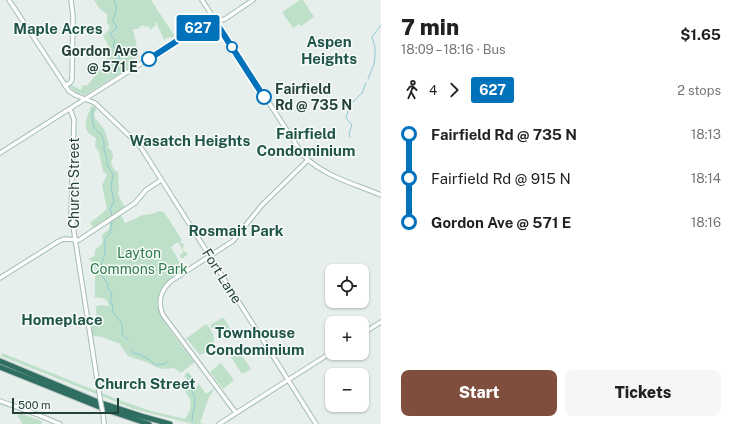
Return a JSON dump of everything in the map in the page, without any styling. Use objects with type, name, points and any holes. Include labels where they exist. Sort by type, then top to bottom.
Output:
[{"type":"highway","points":[[0,360],[98,402],[170,424]]},
{"type":"highway","points":[[0,367],[107,410],[149,424]]},
{"type":"highway","points":[[163,422],[173,424]]},
{"type":"main road","points":[[9,0],[65,86],[71,82],[72,78],[73,16],[71,0]]},
{"type":"main road","points":[[202,0],[294,144],[308,160],[325,172],[381,195]]},
{"type":"main road","points":[[220,28],[220,24],[227,17],[253,0]]},
{"type":"main road","points":[[0,153],[200,26],[227,17]]},
{"type":"main road","name":"Fort Lane","points":[[65,86],[73,94],[96,104],[137,142],[316,424]]},
{"type":"main road","name":"Church Street","points":[[70,109],[74,119],[71,211],[104,424]]},
{"type":"main road","points":[[236,413],[163,315],[160,306],[161,296],[164,288],[171,281],[236,238],[261,206],[308,160]]},
{"type":"main road","points":[[0,278],[60,240],[78,240],[136,203],[147,190],[161,180]]},
{"type":"main road","points":[[369,330],[381,322]]},
{"type":"main road","points":[[219,424],[325,356]]},
{"type":"main road","points":[[0,401],[60,424]]},
{"type":"green space","points":[[94,0],[151,0],[176,38],[169,37],[164,40],[156,22],[156,25],[147,32],[150,29],[148,26],[146,27],[142,25],[138,29],[133,29],[139,56],[131,61],[133,65],[85,95],[75,92],[69,86],[71,85],[81,90],[81,86],[88,85],[105,62],[109,52],[109,47],[103,36],[110,28],[107,22],[107,14],[99,8]]},
{"type":"green space","points":[[300,0],[303,0],[314,17],[301,26],[299,24],[293,28],[282,12]]},
{"type":"green space","points":[[91,106],[97,108],[94,114],[95,118],[104,129],[109,144],[108,148],[112,151],[113,156],[111,163],[114,170],[118,172],[118,194],[125,208],[94,228],[90,223],[107,209],[102,185],[107,175],[103,171],[99,152],[95,146],[96,138],[87,131],[86,128],[86,120]]},
{"type":"green space","name":"Layton Commons Park","points":[[158,211],[164,212],[182,240],[180,242],[184,244],[183,250],[178,242],[171,247],[184,270],[164,285],[159,295],[158,302],[160,314],[174,336],[195,362],[181,373],[174,368],[159,368],[128,356],[119,343],[102,337],[92,336],[90,324],[97,321],[96,307],[100,305],[109,306],[105,299],[94,297],[95,277],[97,272],[94,267],[91,267],[93,262],[88,259],[95,256],[95,250],[102,243],[102,235],[109,229],[110,221],[121,215],[125,223],[143,215],[152,214]]},
{"type":"green space","points":[[183,250],[188,254],[182,259],[180,256],[184,253],[182,252]]},
{"type":"green space","points":[[224,318],[231,330],[222,333],[215,330],[210,325]]},
{"type":"green space","points":[[206,324],[213,333],[214,342],[209,349],[200,355],[187,339],[186,340],[186,337],[187,338]]},
{"type":"green space","points":[[238,349],[251,369],[242,374],[229,354]]},
{"type":"green space","points":[[2,353],[119,400],[151,411],[185,419],[191,405],[185,389],[187,379],[184,376],[188,372],[196,387],[199,384],[206,394],[215,388],[209,397],[200,423],[205,424],[193,424],[134,409],[1,356]]},
{"type":"green space","points":[[221,363],[234,380],[223,389],[210,372]]},
{"type":"green space","points":[[20,413],[42,421],[41,424],[21,424],[22,422],[17,416]]},
{"type":"waterway","points":[[114,0],[116,12],[113,21],[117,28],[110,34],[115,40],[113,47],[119,51],[118,54],[120,58],[115,60],[115,65],[119,69],[115,75]]},
{"type":"waterway","points":[[368,79],[374,64],[375,56],[375,47],[372,37],[381,25]]},
{"type":"waterway","points":[[350,137],[349,133],[352,125],[346,118],[350,105],[362,93],[366,83]]},
{"type":"waterway","points":[[93,109],[93,124],[95,129],[101,134],[104,141],[107,165],[113,175],[111,186],[114,202],[110,209],[112,215]]},
{"type":"waterway","points":[[112,222],[110,233],[105,239],[105,254],[101,265],[101,274],[108,284],[107,288],[110,290],[112,297],[110,300],[113,307],[112,311],[121,323],[122,334],[128,340]]},
{"type":"waterway","points":[[132,350],[133,353],[139,354],[156,365],[164,364],[168,361]]},
{"type":"waterway","points":[[188,374],[195,399],[192,421]]},
{"type":"bus line","name":"627","points":[[149,59],[200,26],[215,21],[264,97]]},
{"type":"place","name":"Gordon Ave @ 571 E","points":[[149,59]]},
{"type":"place","name":"Fairfield Rd @ 735 N","points":[[264,97]]},
{"type":"district","name":"Maple Acres","points":[[58,28]]},
{"type":"district","name":"Aspen Heights","points":[[329,50]]},
{"type":"district","name":"Wasatch Heights","points":[[190,140]]},
{"type":"district","name":"Fairfield Condominium","points":[[306,142]]},
{"type":"district","name":"Rosmait Park","points":[[236,230]]},
{"type":"district","name":"Homeplace","points":[[62,319]]},
{"type":"district","name":"Townhouse Condominium","points":[[255,340]]},
{"type":"district","name":"Church Street","points":[[145,383]]}]
